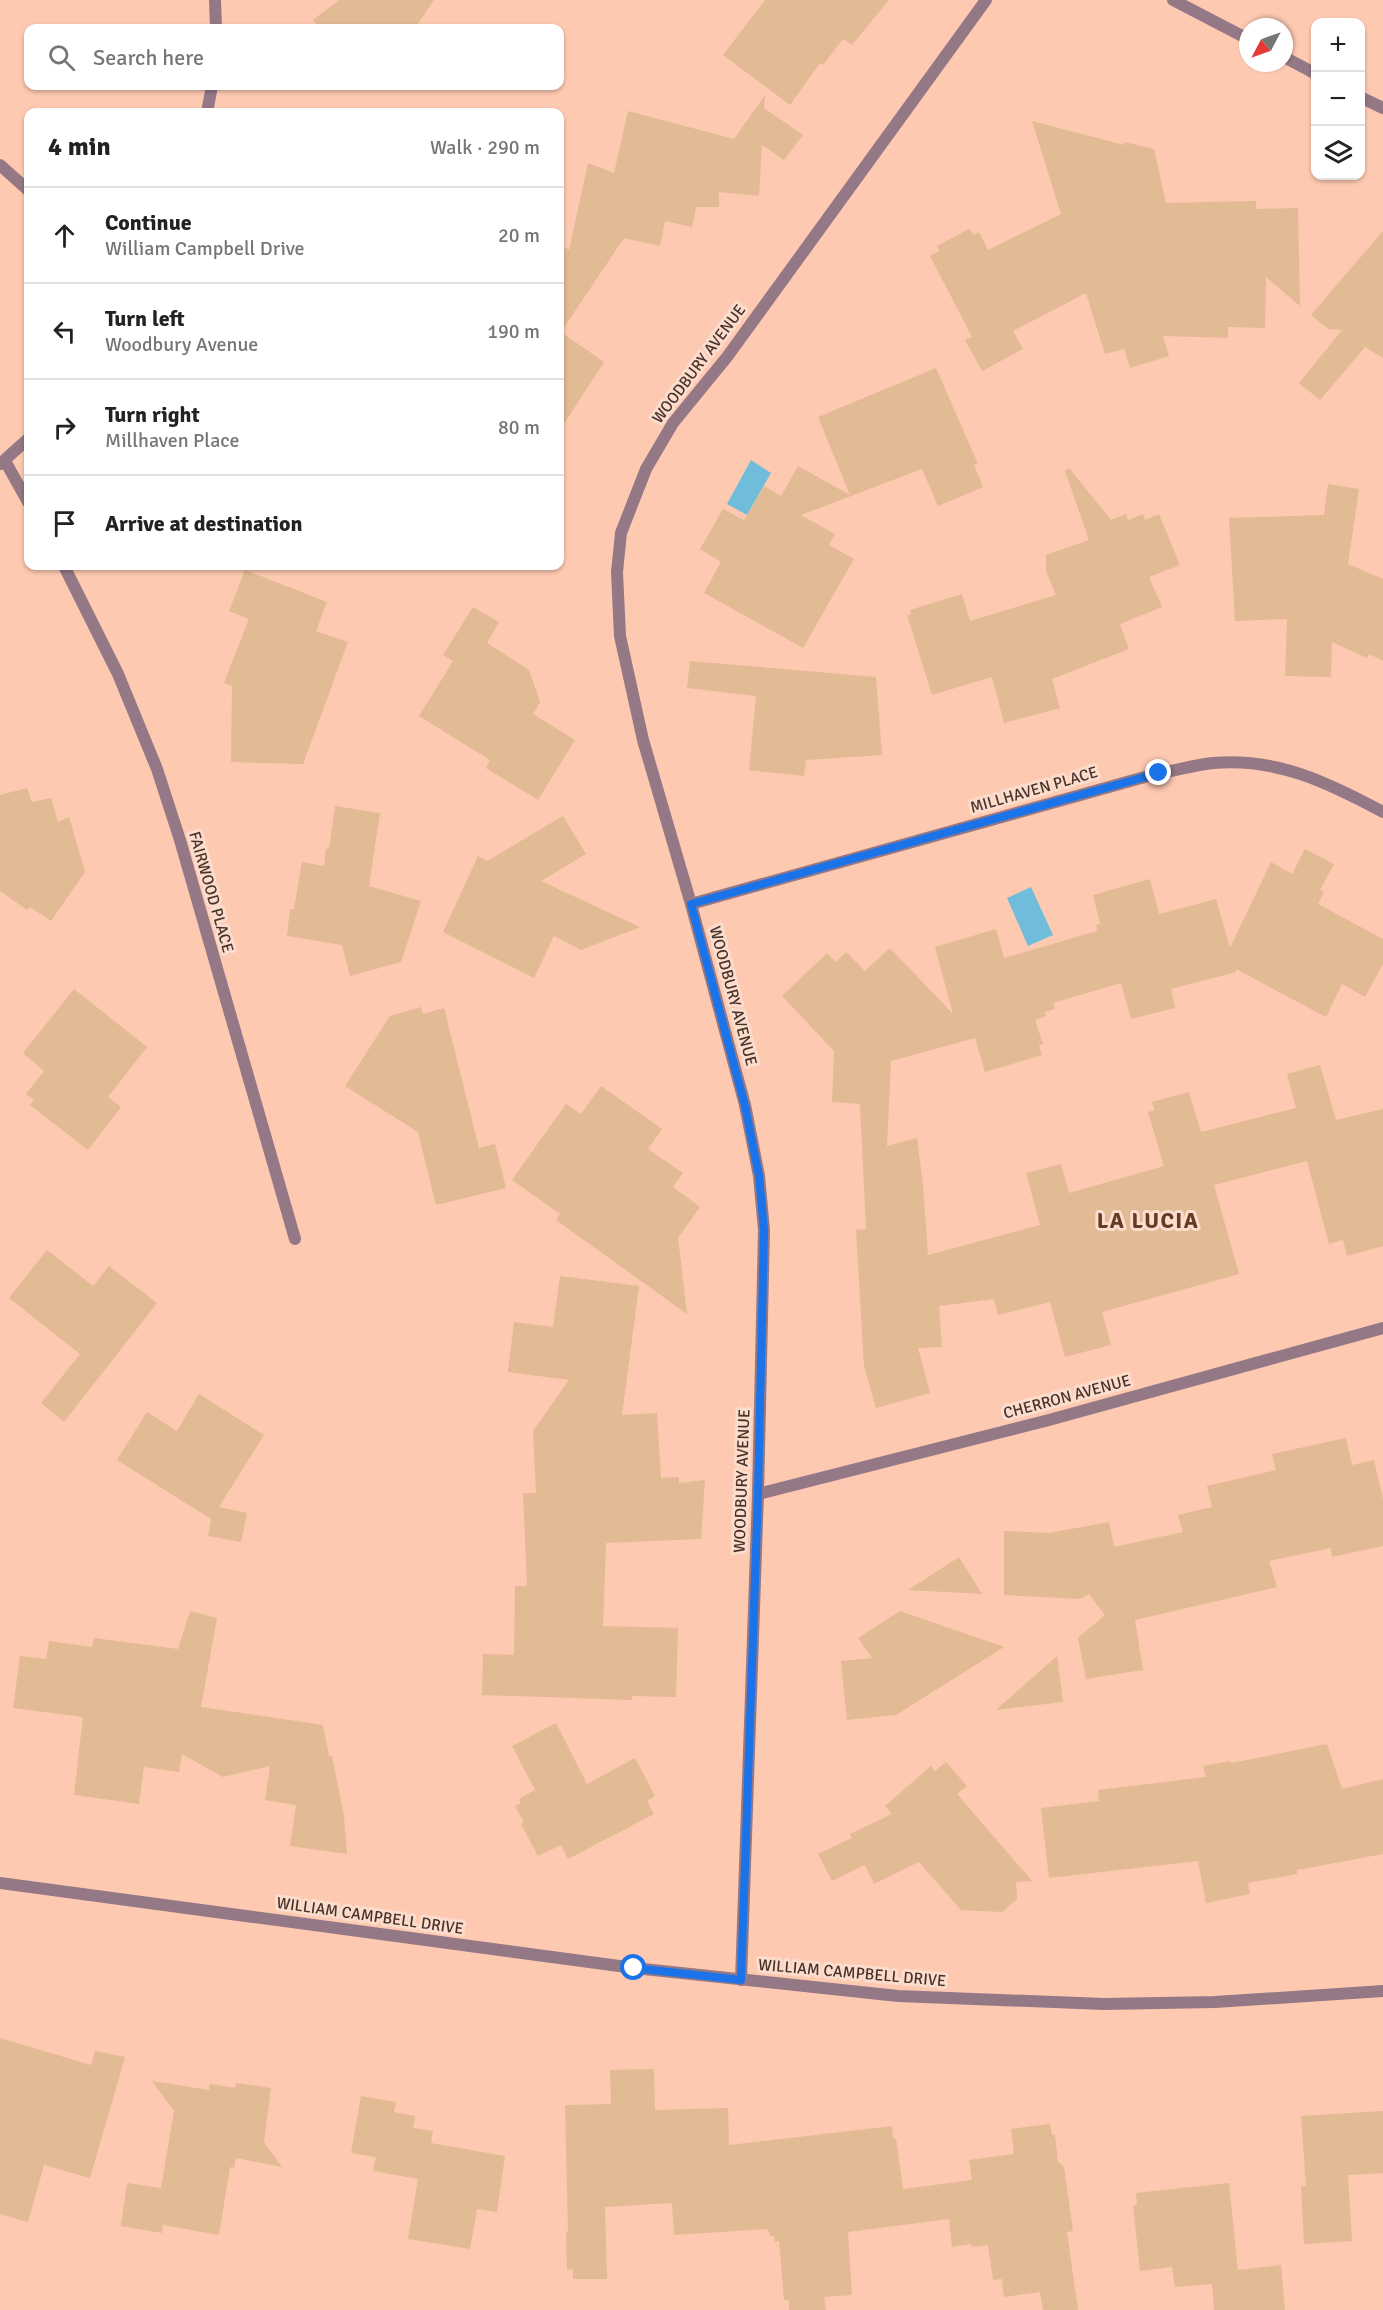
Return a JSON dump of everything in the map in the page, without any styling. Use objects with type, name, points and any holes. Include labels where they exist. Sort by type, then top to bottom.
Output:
[{"type":"street","points":[[215,0],[216,24]]},
{"type":"street","name":"WOODBURY AVENUE","points":[[741,1980],[758,1494],[764,1230],[759,1176],[745,1106],[691,904],[643,740],[620,636],[617,572],[621,532],[646,469],[673,423],[727,357],[986,0]]},
{"type":"street","points":[[1173,0],[1239,34]]},
{"type":"street","points":[[1293,62],[1312,72]]},
{"type":"street","points":[[208,108],[211,90]]},
{"type":"street","points":[[1365,99],[1383,108]]},
{"type":"street","points":[[0,165],[24,186]]},
{"type":"street","points":[[24,443],[2,462],[24,496]]},
{"type":"street","name":"FAIRWOOD PLACE","points":[[66,570],[118,674],[157,769],[180,840],[295,1239]]},
{"type":"street","name":"MILLHAVEN PLACE","points":[[691,904],[1159,773],[1214,763],[1265,764],[1309,776],[1383,812]]},
{"type":"street","name":"CHERRON AVENUE","points":[[758,1494],[1048,1420],[1383,1328]]},
{"type":"street","name":"WILLIAM CAMPBELL DRIVE","points":[[0,1883],[499,1951],[898,1996],[1104,2004],[1215,2002],[1383,1991]]},
{"type":"water","points":[[751,460],[771,473],[747,515],[727,504]]},
{"type":"water","points":[[1031,887],[1053,935],[1028,946],[1007,898]]},
{"type":"building","points":[[339,0],[434,0],[418,24],[316,24],[313,20]]},
{"type":"building","points":[[765,0],[889,0],[852,45],[843,39],[823,65],[820,63],[790,105],[723,55]]},
{"type":"building","points":[[765,95],[764,108],[803,135],[784,160],[762,145],[759,196],[719,192],[719,207],[696,207],[692,227],[665,221],[660,246],[624,238],[564,328],[564,247],[569,250],[588,163],[614,173],[628,111],[734,139]]},
{"type":"building","points":[[1032,121],[1124,145],[1124,142],[1154,149],[1166,203],[1256,201],[1256,209],[1298,208],[1300,306],[1266,277],[1265,328],[1228,327],[1228,338],[1163,336],[1169,356],[1130,368],[1124,349],[1105,354],[1086,293],[1013,331],[1023,349],[982,371],[965,340],[972,337],[930,256],[939,251],[937,246],[969,229],[974,235],[979,232],[988,250],[1061,214]]},
{"type":"building","points":[[1383,231],[1383,358],[1365,347],[1320,400],[1299,383],[1342,330],[1328,329],[1311,315]]},
{"type":"building","points":[[564,334],[604,362],[564,424]]},
{"type":"building","points":[[936,368],[978,464],[974,465],[983,487],[938,506],[922,469],[801,515],[835,534],[829,545],[854,559],[803,648],[704,593],[721,562],[700,549],[723,509],[744,520],[764,486],[781,496],[798,466],[850,495],[818,417]]},
{"type":"building","points":[[1069,468],[1111,520],[1126,514],[1128,520],[1143,514],[1145,520],[1159,514],[1180,565],[1149,577],[1162,607],[1120,624],[1129,649],[1052,679],[1060,708],[1004,723],[992,677],[932,695],[907,615],[911,614],[910,610],[962,594],[970,621],[1056,595],[1046,571],[1046,555],[1089,540],[1065,471]]},
{"type":"building","points":[[1328,484],[1359,489],[1348,564],[1383,579],[1383,661],[1369,654],[1367,658],[1332,642],[1331,677],[1285,676],[1287,619],[1235,621],[1229,518],[1324,515]]},
{"type":"building","points":[[245,570],[327,602],[316,631],[348,642],[303,764],[231,762],[232,686],[224,683],[249,619],[229,611]]},
{"type":"building","points":[[473,607],[499,622],[487,643],[529,670],[540,702],[533,714],[575,740],[538,800],[486,768],[490,760],[419,716],[453,661],[443,655]]},
{"type":"building","points":[[690,661],[876,677],[882,755],[806,760],[804,776],[749,770],[756,696],[687,688]]},
{"type":"building","points":[[27,788],[32,802],[51,798],[58,822],[69,817],[85,872],[51,921],[30,907],[27,910],[0,891],[0,795]]},
{"type":"building","points":[[335,806],[380,813],[369,886],[421,901],[401,962],[350,976],[342,945],[287,936],[290,909],[294,909],[302,862],[324,866],[326,849],[329,849]]},
{"type":"building","points":[[563,816],[586,854],[541,881],[640,927],[581,950],[554,936],[534,978],[443,932],[478,856],[487,861]]},
{"type":"building","points":[[1305,849],[1334,864],[1320,890],[1324,892],[1318,904],[1383,939],[1383,964],[1365,997],[1342,984],[1326,1017],[1236,969],[1236,972],[1171,989],[1175,1008],[1131,1019],[1121,983],[1053,1003],[1055,1009],[1045,1012],[1046,1016],[1035,1020],[1043,1044],[1039,1045],[1042,1055],[985,1072],[975,1038],[891,1061],[887,1146],[917,1138],[928,1255],[1040,1225],[1026,1173],[1061,1164],[1069,1193],[1164,1166],[1148,1112],[1155,1110],[1152,1102],[1189,1092],[1201,1132],[1296,1108],[1287,1074],[1320,1065],[1336,1120],[1383,1109],[1383,1246],[1347,1256],[1343,1240],[1329,1244],[1307,1161],[1214,1185],[1239,1274],[1102,1312],[1111,1345],[1065,1357],[1050,1302],[998,1315],[994,1299],[939,1306],[942,1347],[918,1348],[930,1393],[876,1408],[864,1366],[856,1230],[866,1229],[860,1104],[832,1102],[834,1051],[782,996],[827,953],[836,962],[846,952],[865,971],[890,948],[953,1014],[935,947],[996,929],[1004,958],[1097,931],[1096,925],[1100,924],[1093,895],[1150,879],[1159,914],[1216,899],[1230,948],[1271,862],[1292,874]]},
{"type":"building","points":[[74,989],[147,1047],[108,1097],[121,1107],[88,1150],[30,1105],[34,1100],[26,1094],[44,1071],[23,1053]]},
{"type":"building","points":[[421,1007],[423,1014],[444,1008],[479,1148],[495,1144],[506,1188],[436,1205],[418,1132],[345,1086],[390,1016]]},
{"type":"building","points":[[601,1086],[662,1129],[648,1149],[683,1173],[673,1187],[700,1207],[678,1238],[687,1314],[556,1220],[560,1214],[512,1180],[566,1104],[581,1114]]},
{"type":"building","points":[[47,1250],[93,1286],[109,1266],[157,1303],[64,1422],[41,1403],[80,1354],[9,1298]]},
{"type":"building","points":[[560,1276],[639,1286],[622,1415],[657,1413],[661,1478],[679,1477],[679,1483],[705,1480],[701,1539],[606,1543],[603,1626],[678,1628],[676,1697],[632,1696],[632,1700],[482,1695],[483,1654],[514,1655],[515,1586],[527,1586],[523,1493],[536,1493],[533,1431],[569,1380],[508,1372],[514,1322],[553,1327]]},
{"type":"building","points":[[199,1394],[264,1435],[219,1507],[247,1513],[241,1542],[208,1536],[211,1519],[117,1460],[147,1412],[177,1431]]},
{"type":"building","points":[[1346,1438],[1352,1465],[1374,1460],[1383,1499],[1383,1546],[1332,1557],[1331,1548],[1269,1561],[1277,1587],[1135,1620],[1143,1670],[1086,1679],[1078,1638],[1105,1615],[1089,1594],[1080,1599],[1004,1595],[1004,1531],[1049,1533],[1109,1522],[1114,1547],[1183,1532],[1178,1515],[1212,1507],[1207,1486],[1276,1470],[1272,1454]]},
{"type":"building","points":[[959,1557],[982,1594],[908,1590]]},
{"type":"building","points":[[190,1611],[217,1618],[201,1707],[323,1725],[344,1816],[347,1854],[290,1846],[296,1805],[265,1800],[270,1766],[223,1777],[182,1754],[179,1772],[144,1767],[139,1804],[74,1795],[83,1717],[13,1708],[20,1656],[46,1659],[49,1641],[92,1647],[94,1638],[178,1649]]},
{"type":"building","points":[[900,1611],[1004,1647],[896,1715],[847,1720],[841,1661],[872,1658],[858,1638]]},
{"type":"building","points":[[1057,1656],[1063,1702],[996,1710]]},
{"type":"building","points":[[556,1723],[587,1784],[635,1758],[655,1796],[647,1801],[654,1814],[568,1859],[561,1845],[538,1856],[521,1824],[524,1822],[515,1806],[521,1803],[519,1799],[535,1790],[512,1746]]},
{"type":"building","points":[[1327,1744],[1342,1789],[1383,1779],[1383,1854],[1297,1870],[1297,1874],[1248,1883],[1250,1894],[1206,1903],[1198,1861],[1049,1878],[1041,1808],[1099,1801],[1098,1790],[1206,1777],[1203,1766],[1230,1761],[1231,1763]]},
{"type":"building","points":[[946,1762],[967,1786],[957,1794],[1032,1881],[1016,1882],[1017,1899],[1002,1912],[961,1910],[919,1862],[874,1884],[865,1865],[832,1881],[818,1854],[852,1838],[850,1834],[892,1814],[885,1806],[931,1766],[935,1771]]},
{"type":"building","points":[[0,2038],[91,2065],[95,2051],[125,2057],[90,2178],[44,2165],[28,2222],[0,2214]]},
{"type":"building","points":[[654,2069],[655,2110],[728,2108],[729,2145],[892,2126],[893,2138],[896,2138],[903,2189],[972,2180],[969,2160],[1014,2154],[1011,2129],[1050,2124],[1052,2135],[1055,2135],[1058,2162],[1064,2167],[1073,2231],[1067,2232],[1078,2310],[1043,2310],[1040,2292],[1004,2297],[1002,2279],[993,2280],[988,2245],[972,2247],[971,2244],[952,2247],[949,2219],[848,2232],[852,2295],[824,2297],[826,2310],[789,2310],[789,2300],[784,2300],[779,2241],[775,2242],[774,2236],[770,2236],[768,2229],[674,2235],[672,2203],[605,2207],[607,2279],[573,2279],[573,2269],[567,2270],[565,2105],[611,2104],[610,2070]]},
{"type":"building","points":[[152,2081],[209,2090],[210,2084],[235,2088],[236,2083],[271,2088],[264,2142],[282,2167],[236,2158],[234,2168],[230,2167],[219,2235],[163,2225],[162,2233],[121,2226],[127,2183],[161,2188],[174,2111]]},
{"type":"building","points":[[361,2096],[396,2102],[394,2112],[415,2116],[413,2128],[433,2131],[431,2143],[505,2156],[497,2212],[477,2209],[470,2249],[408,2239],[418,2179],[373,2171],[376,2157],[351,2153]]},
{"type":"building","points":[[1383,2111],[1383,2173],[1348,2175],[1352,2241],[1304,2244],[1301,2186],[1306,2186],[1301,2116]]},
{"type":"building","points":[[1229,2183],[1238,2270],[1281,2265],[1285,2310],[1214,2310],[1212,2284],[1175,2287],[1172,2267],[1140,2271],[1133,2205],[1137,2205],[1136,2193]]},
{"type":"district","name":"LA LUCIA","points":[[1148,1220]]},
{"type":"route","points":[[634,1968],[741,1980],[758,1494],[764,1230],[759,1176],[745,1106],[691,904],[1159,773]]}]
